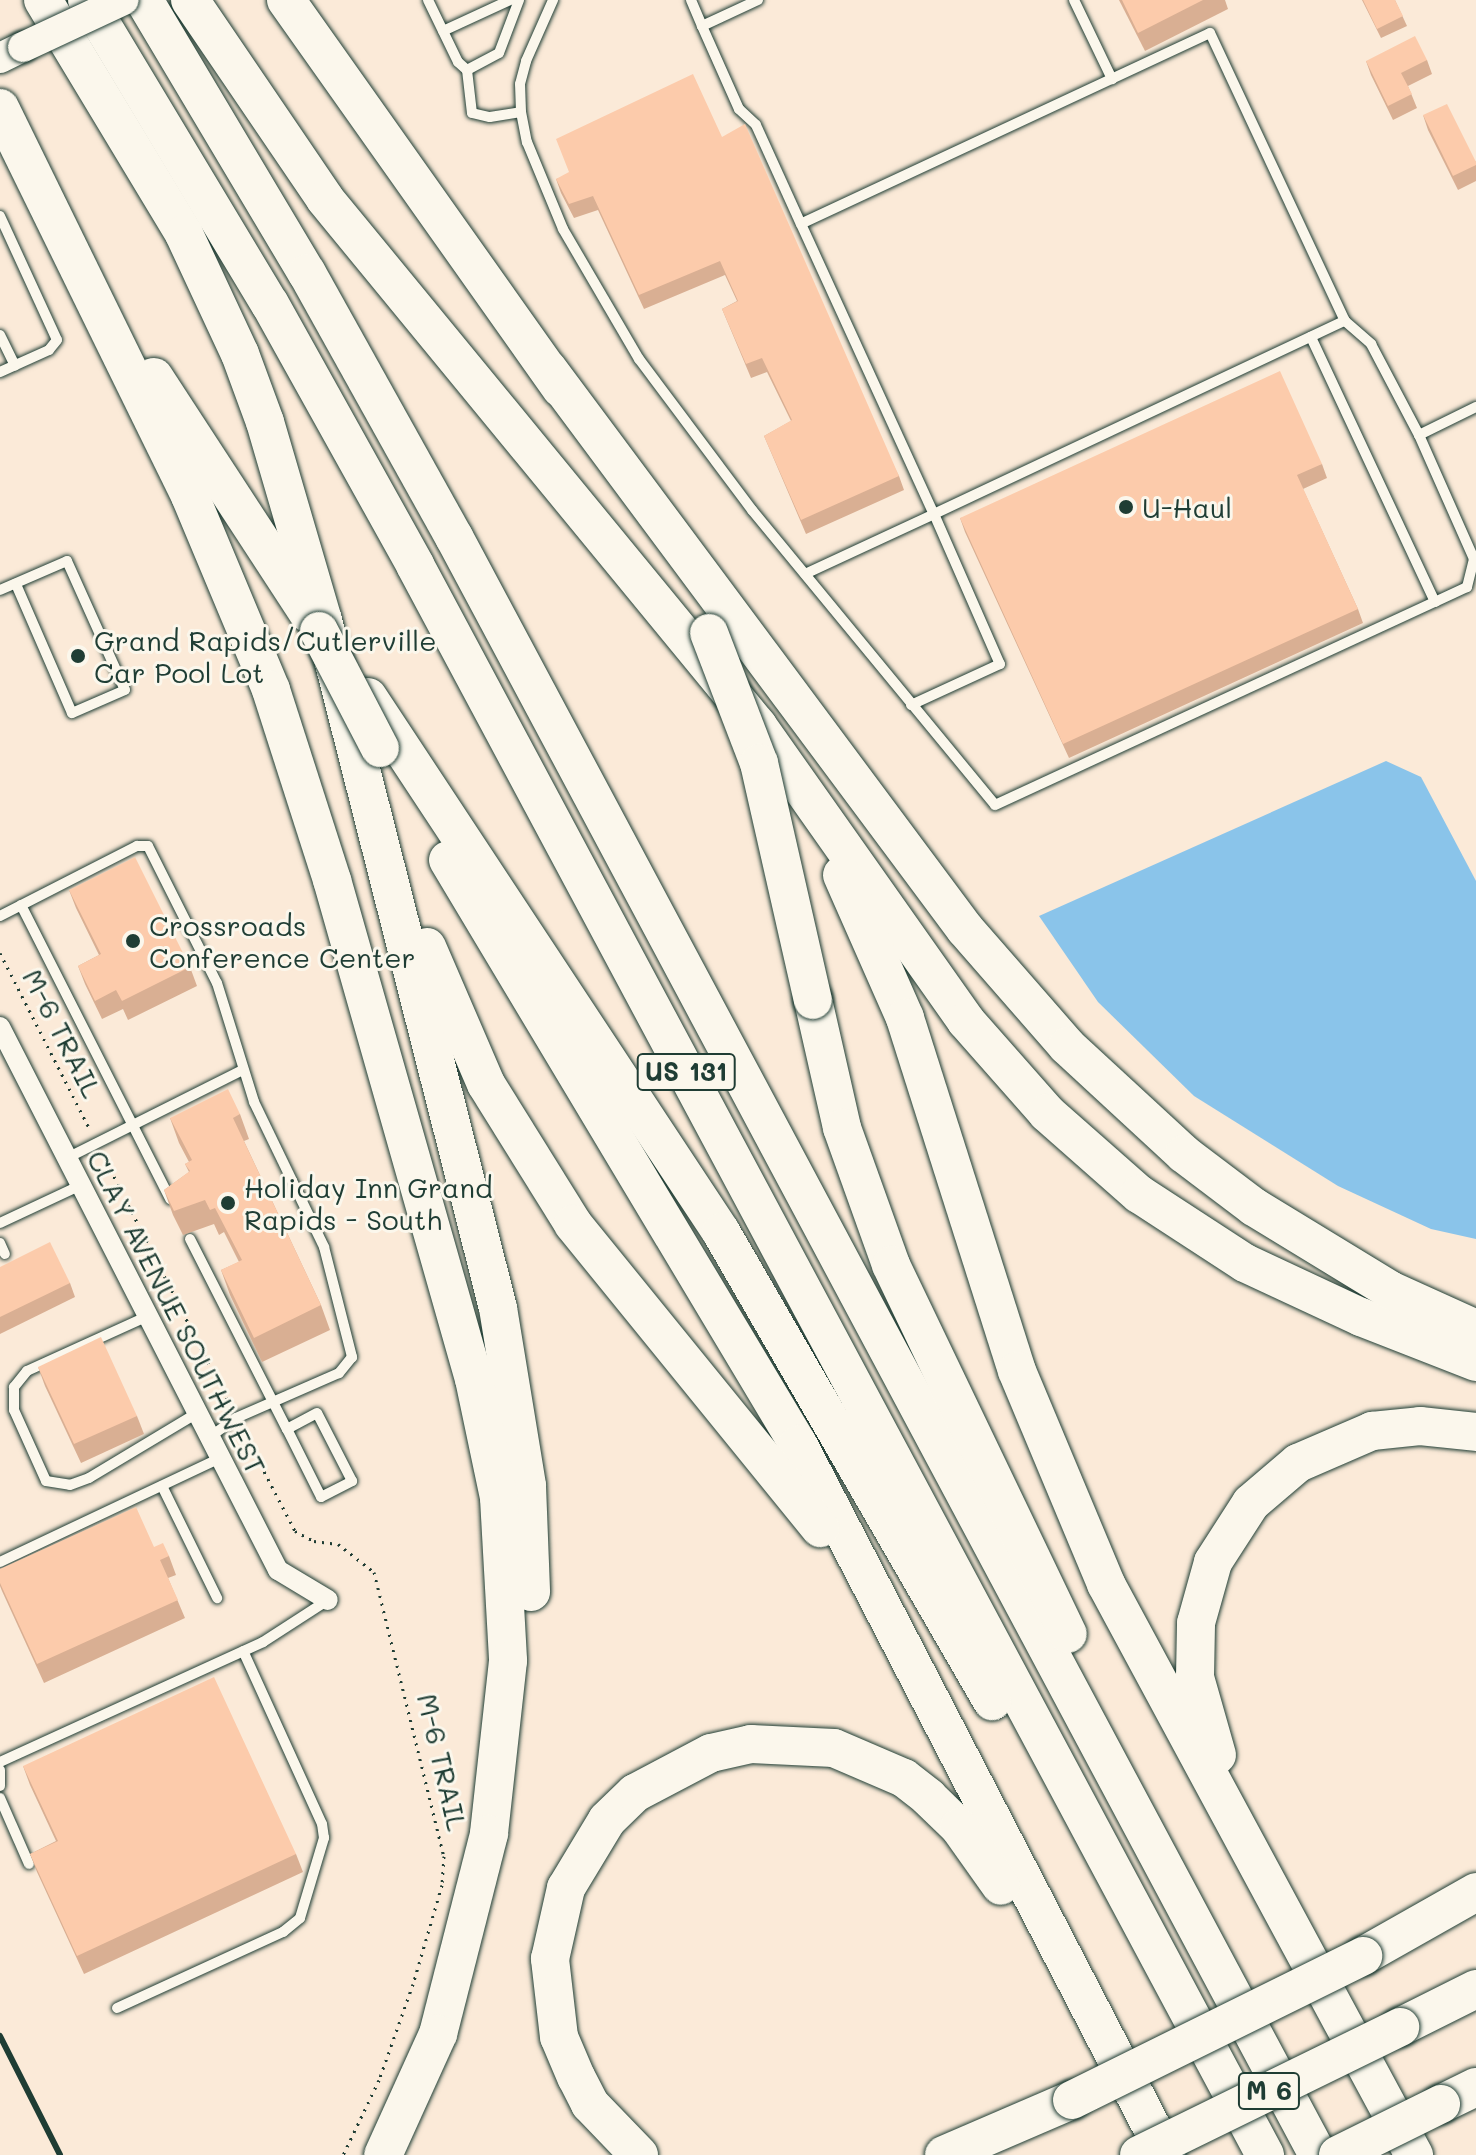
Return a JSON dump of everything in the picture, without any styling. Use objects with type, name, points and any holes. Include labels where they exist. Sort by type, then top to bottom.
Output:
[{"type":"highway","points":[[43,0],[184,234],[222,313],[265,422],[498,1308],[527,1486],[530,1648],[515,1785],[487,1908],[438,2034],[383,2155]]},
{"type":"highway","name":"US 131","points":[[87,0],[263,291],[415,565],[1260,2146]]},
{"type":"highway","name":"US 131","points":[[144,0],[307,273],[446,523],[1318,2155]]},
{"type":"highway","points":[[190,0],[287,146],[370,257],[703,642],[987,1048],[1073,1139],[1139,1194],[1245,1263],[1361,1317],[1476,1362]]},
{"type":"highway","points":[[286,0],[548,369],[965,929],[1067,1046],[1184,1154],[1254,1207],[1390,1290],[1476,1329]]},
{"type":"highway","points":[[0,108],[190,496],[271,690],[332,880],[487,1437],[505,1566],[506,1675],[489,1834],[438,2034]]},
{"type":"highway","points":[[54,215],[284,574],[713,1220],[862,1470],[1053,1811],[1260,2146]]},
{"type":"highway","points":[[548,369],[647,520],[759,763],[842,1128],[891,1265],[1227,1982]]},
{"type":"highway","points":[[321,626],[380,748],[798,1444],[917,1680],[1166,2155]]},
{"type":"highway","points":[[321,626],[421,932],[486,1084],[573,1224],[798,1496],[917,1680]]},
{"type":"highway","points":[[703,642],[802,805],[857,903],[905,1018],[1017,1371],[1079,1523],[1150,1668],[1414,2155]]},
{"type":"highway","points":[[1296,1938],[1199,1703],[1193,1651],[1202,1593],[1232,1528],[1273,1481],[1298,1463],[1372,1431],[1420,1426],[1476,1432]]},
{"type":"highway","points":[[639,2155],[590,2104],[559,2037],[551,2001],[554,1925],[566,1888],[607,1820],[670,1771],[711,1753],[751,1744],[794,1742],[834,1748],[904,1778],[973,1845],[1070,1994],[1107,2043]]},
{"type":"highway","points":[[1363,1956],[1476,1892]]},
{"type":"highway","points":[[964,2155],[1476,1903]]},
{"type":"highway","name":"M 6","points":[[1139,2155],[1476,1989]]},
{"type":"highway","points":[[1338,2155],[1476,2087]]},
{"type":"highway","points":[[944,2155],[1072,2100]]},
{"type":"main road","points":[[12,52],[124,0]]},
{"type":"street","name":"CLAY AVENUE SOUTHWEST","points":[[0,1027],[278,1570],[328,1600]]},
{"type":"lane","points":[[428,0],[467,70],[472,113],[490,117],[521,112]]},
{"type":"lane","points":[[443,31],[510,0]]},
{"type":"lane","points":[[467,70],[499,53],[519,0]]},
{"type":"lane","points":[[553,0],[526,61],[520,84],[521,112],[527,142],[563,229],[639,359],[805,574],[995,805],[1467,587],[1474,559],[1419,435],[1371,344],[1345,321],[1210,33],[801,224]]},
{"type":"lane","points":[[691,0],[801,224],[1000,664],[911,705]]},
{"type":"lane","points":[[702,26],[758,0]]},
{"type":"lane","points":[[1074,0],[1112,79]]},
{"type":"lane","points":[[0,216],[57,340],[49,350],[0,372]]},
{"type":"lane","points":[[805,574],[1345,321]]},
{"type":"lane","points":[[0,335],[15,366]]},
{"type":"lane","points":[[1311,337],[1435,602]]},
{"type":"lane","points":[[1419,435],[1476,407]]},
{"type":"lane","points":[[0,590],[67,561],[125,690],[72,713],[16,584]]},
{"type":"lane","points":[[0,916],[137,846],[148,846],[217,983],[243,1070],[324,1247],[352,1357],[339,1373],[272,1400],[210,1437]]},
{"type":"lane","points":[[21,905],[174,1207]]},
{"type":"lane","points":[[67,1158],[243,1070]]},
{"type":"lane","points":[[0,1223],[81,1185]]},
{"type":"lane","points":[[190,1239],[321,1497],[352,1481],[317,1413],[287,1429]]},
{"type":"lane","points":[[148,1316],[27,1371],[14,1387],[14,1410],[46,1481],[70,1485],[89,1478],[197,1413]]},
{"type":"lane","points":[[0,1562],[220,1458]]},
{"type":"lane","points":[[162,1486],[217,1598]]},
{"type":"lane","points":[[0,1762],[243,1651],[328,1600]]},
{"type":"lane","points":[[117,2008],[283,1932],[300,1918],[324,1838],[322,1824],[243,1651]]},
{"type":"lane","points":[[0,1770],[0,1786]]},
{"type":"lane","points":[[0,1798],[29,1864]]},
{"type":"path","name":"M-6 TRAIL","points":[[0,953],[91,1132]]},
{"type":"path","points":[[102,1154],[231,1407]]},
{"type":"path","name":"M-6 TRAIL","points":[[241,1428],[295,1531],[314,1541],[338,1544],[374,1572],[444,1856],[442,1885],[413,1984],[379,2080],[343,2155]]},
{"type":"water","points":[[1386,761],[1421,777],[1476,881],[1476,1239],[1431,1229],[1338,1186],[1194,1096],[1098,1002],[1039,916]]},
{"type":"building","points":[[1122,0],[1203,0],[1138,33]]},
{"type":"building","points":[[1363,0],[1395,0],[1403,16],[1377,29]]},
{"type":"building","points":[[1415,36],[1427,60],[1401,73],[1412,94],[1388,106],[1366,61]]},
{"type":"building","points":[[693,74],[722,137],[745,124],[899,476],[801,520],[764,436],[792,420],[762,358],[746,364],[722,309],[738,301],[720,261],[639,295],[593,196],[569,204],[556,179],[569,172],[556,139]]},
{"type":"building","points":[[1447,104],[1476,162],[1476,165],[1453,176],[1423,115]]},
{"type":"building","points":[[1280,371],[1322,464],[1297,475],[1358,609],[1063,744],[960,518]]},
{"type":"building","name":"Crossroads Conference Center","points":[[135,857],[190,967],[122,1001],[116,990],[95,1001],[78,966],[101,954],[69,890]]},
{"type":"building","points":[[228,1089],[240,1114],[233,1118],[321,1305],[254,1338],[221,1270],[242,1260],[215,1208],[210,1210],[205,1200],[174,1211],[164,1190],[190,1171],[185,1164],[192,1160],[170,1118]]},
{"type":"building","points":[[50,1242],[70,1283],[0,1317],[0,1267]]},
{"type":"building","points":[[101,1337],[137,1416],[74,1444],[38,1367]]},
{"type":"building","points":[[136,1507],[154,1547],[163,1543],[169,1556],[160,1560],[178,1600],[37,1664],[0,1583],[0,1569]]},
{"type":"building","points":[[214,1677],[296,1854],[77,1956],[30,1854],[58,1841],[23,1766]]},
{"type":"railway","points":[[0,2036],[60,2155]]},
{"type":"place","name":"U-Haul","points":[[1126,507]]},
{"type":"place","name":"Grand Rapids/Cutlerville Car Pool Lot","points":[[78,656]]},
{"type":"place","name":"Crossroads Conference Center","points":[[133,941]]},
{"type":"place","name":"Holiday Inn Grand Rapids - South","points":[[228,1203]]}]
